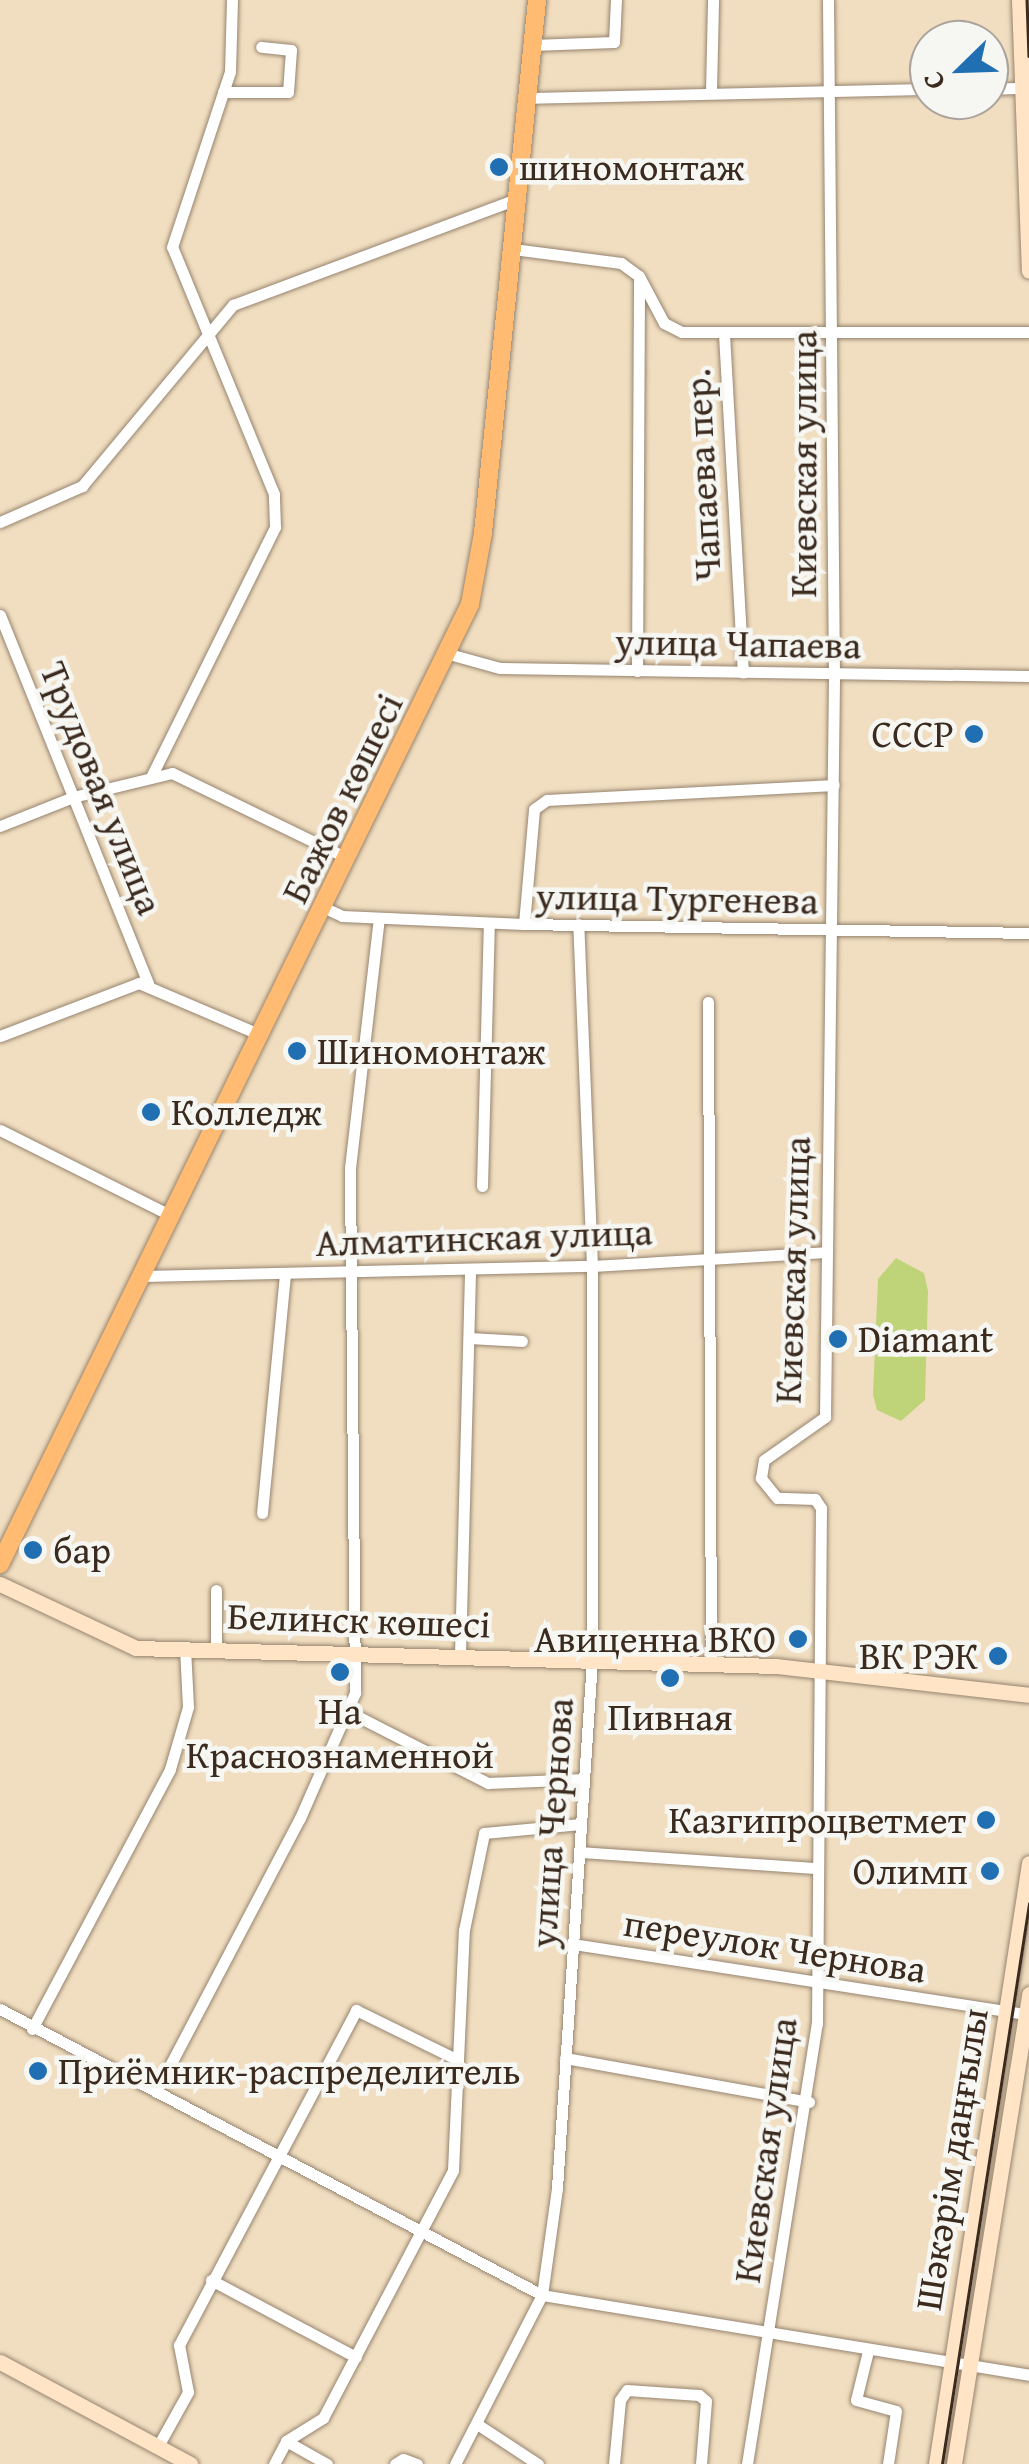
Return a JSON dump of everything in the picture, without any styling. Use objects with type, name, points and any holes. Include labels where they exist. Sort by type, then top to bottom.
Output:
[{"type":"main road","name":"Бажов көшесі","points":[[0,1564],[448,654],[480,556],[537,0]]},
{"type":"main road","points":[[1019,0],[1026,88],[1029,272]]},
{"type":"main road","name":"Белинск көшесі","points":[[0,1584],[136,1648],[460,1654],[820,1669],[1029,1696]]},
{"type":"main road","name":"Шәкәрім даңғылы","points":[[936,2464],[1029,1863]]},
{"type":"main road","name":"Шәкәрім даңғылы","points":[[954,2464],[1029,1994]]},
{"type":"main road","points":[[0,2362],[190,2464]]},
{"type":"street","points":[[152,774],[275,527],[274,494],[172,247],[223,92],[232,0]]},
{"type":"street","points":[[532,45],[614,42],[616,0]]},
{"type":"street","points":[[712,91],[713,0]]},
{"type":"street","name":"Киевская улица","points":[[747,2464],[809,2102],[816,1984],[821,1508],[815,1500],[777,1498],[761,1478],[764,1460],[825,1417],[834,785],[828,0]]},
{"type":"street","points":[[223,92],[288,92],[291,50],[261,46]]},
{"type":"street","points":[[526,98],[909,89]]},
{"type":"street","points":[[0,522],[82,486],[206,330],[233,305],[299,276],[519,198]]},
{"type":"street","points":[[513,249],[621,263],[640,276],[664,323],[682,332],[833,335],[1029,332]]},
{"type":"street","points":[[638,671],[640,276]]},
{"type":"street","name":"Чапаева пер.","points":[[724,334],[743,672]]},
{"type":"street","name":"Трудовая улица","points":[[0,615],[148,984]]},
{"type":"street","name":"улица Чапаева","points":[[448,654],[500,668],[1029,676]]},
{"type":"street","points":[[0,826],[73,797],[152,774],[172,773],[347,858]]},
{"type":"street","points":[[524,924],[534,809],[547,800],[834,785]]},
{"type":"street","name":"улица Тургенева","points":[[325,908],[378,919],[489,923],[1029,933]]},
{"type":"street","points":[[156,2092],[351,1713],[358,1652],[350,1168],[378,919]]},
{"type":"street","points":[[482,1186],[489,923]]},
{"type":"street","name":"улица Чернова","points":[[455,2464],[542,2296],[565,2058],[592,1659],[592,1266],[578,924]]},
{"type":"street","points":[[0,1036],[148,984],[261,1035]]},
{"type":"street","points":[[708,1002],[711,1664]]},
{"type":"street","points":[[0,1130],[172,1216]]},
{"type":"street","name":"Алматинская улица","points":[[143,1276],[592,1266],[826,1252]]},
{"type":"street","points":[[460,1654],[470,1270]]},
{"type":"street","points":[[262,1513],[285,1274]]},
{"type":"street","points":[[470,1338],[522,1340]]},
{"type":"street","points":[[216,1590],[216,1648]]},
{"type":"street","points":[[32,2028],[170,1770],[186,1700],[185,1648]]},
{"type":"street","points":[[351,1713],[488,1783],[584,1778]]},
{"type":"street","points":[[274,2464],[286,2441],[324,2418],[453,2170],[454,2058],[470,1881],[484,1833],[528,1834],[581,1824]]},
{"type":"street","points":[[580,1852],[816,1868]]},
{"type":"street","name":"переулок Чернова","points":[[573,1944],[1028,2015]]},
{"type":"street","points":[[0,2009],[542,2296],[1029,2376]]},
{"type":"street","points":[[158,2446],[188,2392],[179,2345],[356,2010],[454,2058]]},
{"type":"street","points":[[565,2058],[809,2102]]},
{"type":"street","points":[[211,2280],[356,2357]]},
{"type":"street","points":[[868,2351],[856,2400],[896,2411],[888,2464]]},
{"type":"street","points":[[614,2464],[620,2400],[627,2390],[699,2394],[706,2401],[701,2464]]},
{"type":"street","points":[[477,2424],[524,2460],[538,2464]]},
{"type":"street","points":[[286,2441],[327,2464]]},
{"type":"street","points":[[395,2464],[402,2458],[418,2464]]},
{"type":"green space","points":[[896,1258],[924,1273],[928,1291],[925,1400],[901,1421],[877,1410],[873,1395],[878,1279]]},
{"type":"tram line","points":[[1027,0],[1029,56]]},
{"type":"tram line","points":[[942,2464],[1029,1904]]},
{"type":"place","name":"шиномонтаж","points":[[499,167]]},
{"type":"place","name":"СССР","points":[[974,734]]},
{"type":"place","name":"Шиномонтаж","points":[[297,1051]]},
{"type":"place","name":"Колледж","points":[[151,1112]]},
{"type":"place","name":"Diamant","points":[[838,1339]]},
{"type":"place","name":"бар","points":[[33,1550]]},
{"type":"place","name":"Авиценна ВКО","points":[[798,1639]]},
{"type":"place","name":"ВК РЭК","points":[[998,1656]]},
{"type":"place","name":"На Краснознаменной","points":[[340,1672]]},
{"type":"place","name":"Пивная","points":[[670,1678]]},
{"type":"place","name":"Казгипроцветмет","points":[[986,1820]]},
{"type":"place","name":"Олимп","points":[[990,1871]]},
{"type":"place","name":"Приёмник-распределитель","points":[[38,2071]]}]
